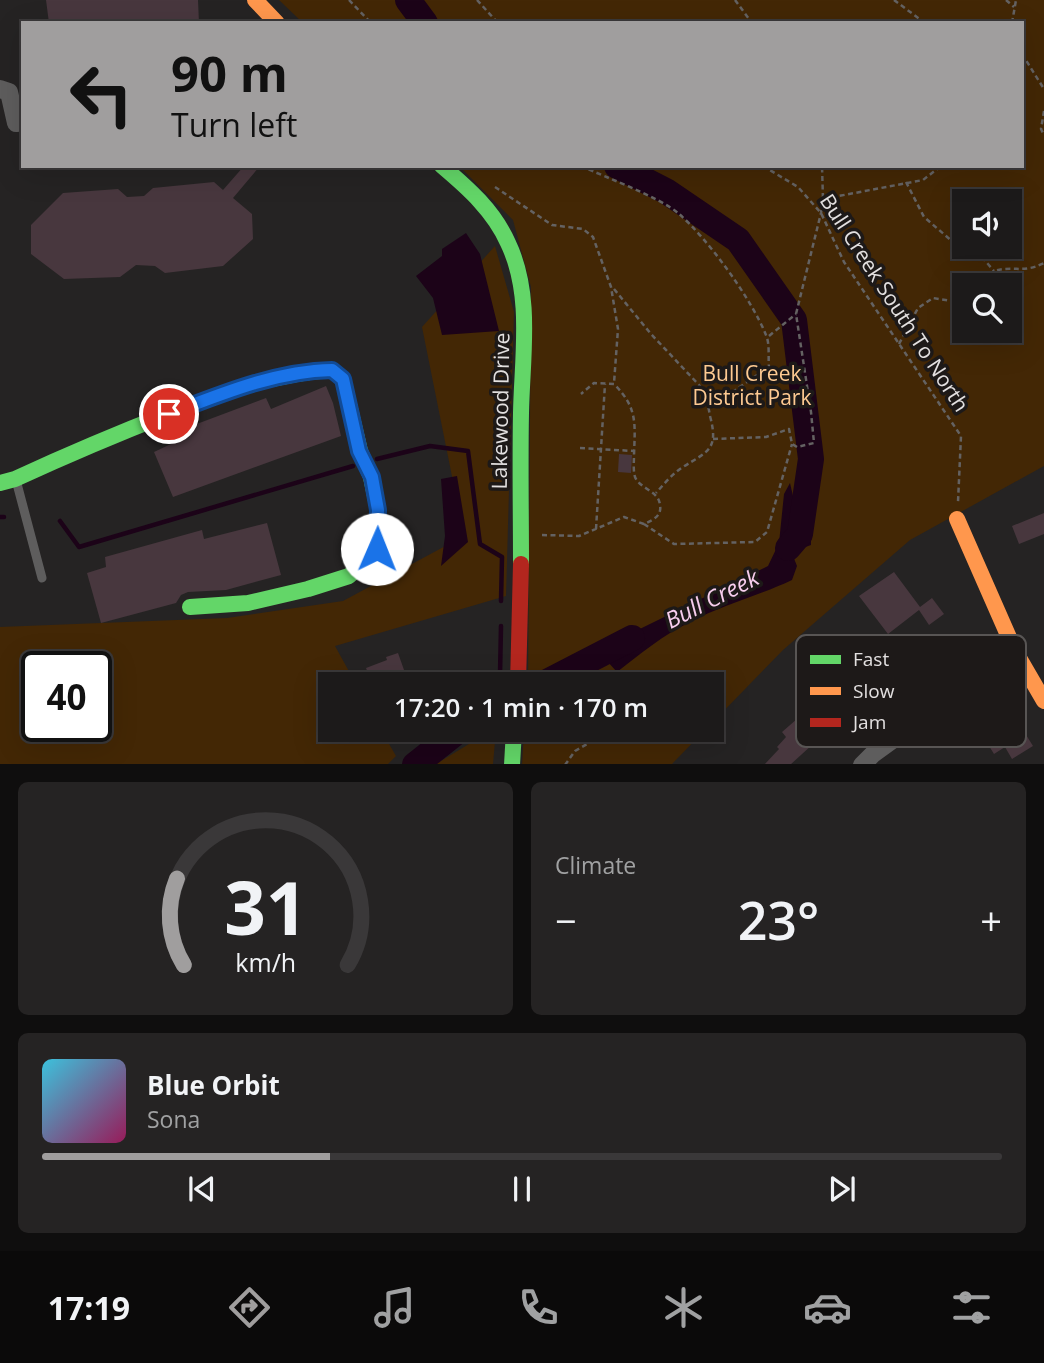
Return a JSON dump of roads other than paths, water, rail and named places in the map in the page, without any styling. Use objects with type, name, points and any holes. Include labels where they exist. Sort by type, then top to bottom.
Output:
[{"type":"street","points":[[255,0],[276,21]]},
{"type":"street","points":[[0,89],[9,92],[16,123],[21,122]]},
{"type":"street","name":"Lakewood Drive","points":[[444,168],[492,215],[514,255],[524,303],[519,672]]},
{"type":"street","points":[[8,481],[101,440],[238,387],[310,371],[332,370],[343,379],[359,451],[372,477],[378,510],[377,549],[348,576],[308,589],[248,603],[190,607]]},
{"type":"street","points":[[957,519],[1008,635]]},
{"type":"street","points":[[1026,671],[1044,701]]},
{"type":"street","points":[[512,764],[513,742]]},
{"type":"street","points":[[863,764],[883,747]]},
{"type":"lane","points":[[8,481],[42,578]]},
{"type":"water","points":[[466,233],[480,254],[499,331],[442,335],[433,298],[416,276],[442,256],[442,249]]},
{"type":"water","points":[[457,476],[468,542],[441,566],[445,536],[441,479]]},
{"type":"water","points":[[790,483],[795,505],[811,530],[811,545],[800,549],[793,556],[797,566],[792,580],[680,627],[617,672],[597,650],[768,566],[779,543],[784,494]]},
{"type":"waterway","name":"Bull Creek","points":[[408,0],[424,21]]},
{"type":"waterway","name":"Bull Creek","points":[[621,168],[666,191],[738,240],[794,320],[811,459],[800,534],[788,548]]},
{"type":"waterway","points":[[377,459],[430,446],[468,451],[480,544],[502,557],[501,601]]},
{"type":"waterway","points":[[60,521],[79,547],[353,466]]},
{"type":"waterway","points":[[500,672],[501,626]]},
{"type":"waterway","name":"Bull Creek","points":[[566,672],[632,638]]},
{"type":"waterway","name":"Bull Creek","points":[[416,764],[444,742]]},
{"type":"park label","name":"Bull Creek District Park","points":[[752,386]]}]
